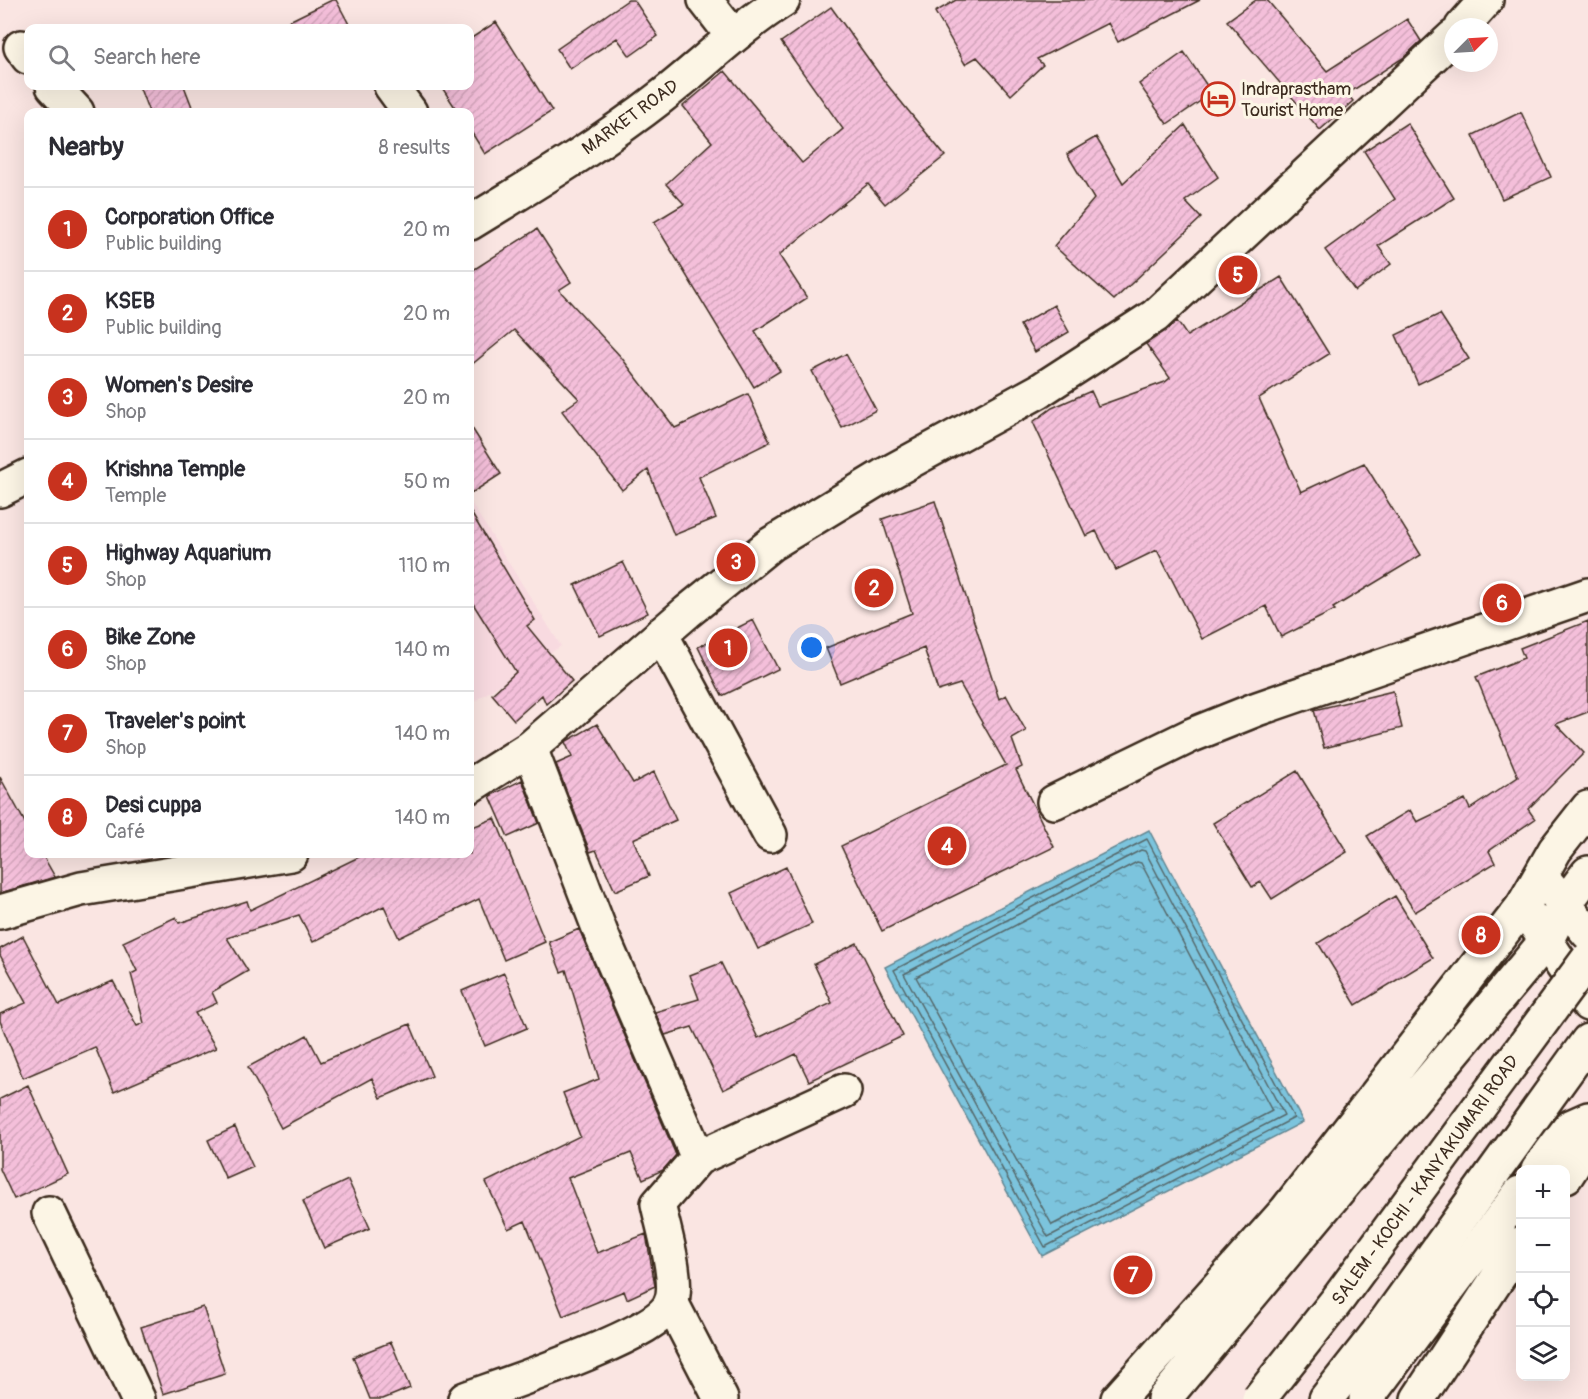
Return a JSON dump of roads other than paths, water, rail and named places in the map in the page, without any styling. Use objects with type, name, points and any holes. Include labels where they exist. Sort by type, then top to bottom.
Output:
[{"type":"main road","points":[[705,0],[733,36]]},
{"type":"main road","name":"MARKET ROAD","points":[[474,212],[558,170],[660,97],[733,36],[783,0]]},
{"type":"main road","points":[[1470,18],[1486,0]]},
{"type":"main road","points":[[474,783],[530,748],[661,634],[771,544],[883,476],[1039,391],[1155,316],[1444,45]]},
{"type":"main road","points":[[57,90],[73,108]]},
{"type":"main road","points":[[394,90],[407,108]]},
{"type":"main road","points":[[0,490],[24,478]]},
{"type":"main road","points":[[1054,802],[1192,735],[1257,709],[1588,595]]},
{"type":"main road","points":[[661,634],[770,835]]},
{"type":"main road","points":[[530,748],[602,936],[698,1158]]},
{"type":"main road","points":[[1118,1399],[1286,1211],[1523,906],[1555,850],[1588,808]]},
{"type":"main road","points":[[0,912],[81,889],[267,858]]},
{"type":"main road","points":[[1164,1399],[1546,941],[1564,905],[1588,873]]},
{"type":"main road","points":[[1541,876],[1588,933]]},
{"type":"main road","points":[[1523,906],[1588,1004]]},
{"type":"main road","name":"SALEM - KOCHI - KANYAKUMARI ROAD","points":[[1259,1399],[1338,1299],[1588,959]]},
{"type":"main road","points":[[1326,1399],[1377,1334],[1588,1041]]},
{"type":"main road","points":[[465,1399],[621,1339],[667,1310],[675,1288],[658,1204],[698,1158],[844,1091]]},
{"type":"main road","points":[[1570,1165],[1582,1129],[1588,1098]]},
{"type":"main road","points":[[1543,1165],[1582,1129]]},
{"type":"main road","points":[[1366,1399],[1516,1200]]},
{"type":"main road","points":[[49,1213],[138,1399]]},
{"type":"main road","points":[[1418,1399],[1516,1252]]},
{"type":"main road","points":[[671,1302],[722,1399]]},
{"type":"water","points":[[1149,830],[1303,1122],[1042,1256],[885,967]]},
{"type":"place","name":"Indraprastham Tourist Home","points":[[1218,99]]},
{"type":"place","name":"Highway Aquarium","points":[[1238,275]]},
{"type":"place","name":"Women's Desire","points":[[736,562]]},
{"type":"place","name":"KSEB","points":[[874,588]]},
{"type":"place","name":"Bike Zone","points":[[1502,603]]},
{"type":"place","name":"Corporation Office","points":[[728,648]]},
{"type":"place","name":"Krishna Temple","points":[[947,846]]},
{"type":"place","name":"Desi cuppa","points":[[1481,935]]},
{"type":"place","name":"Traveler's point","points":[[1133,1275]]}]
